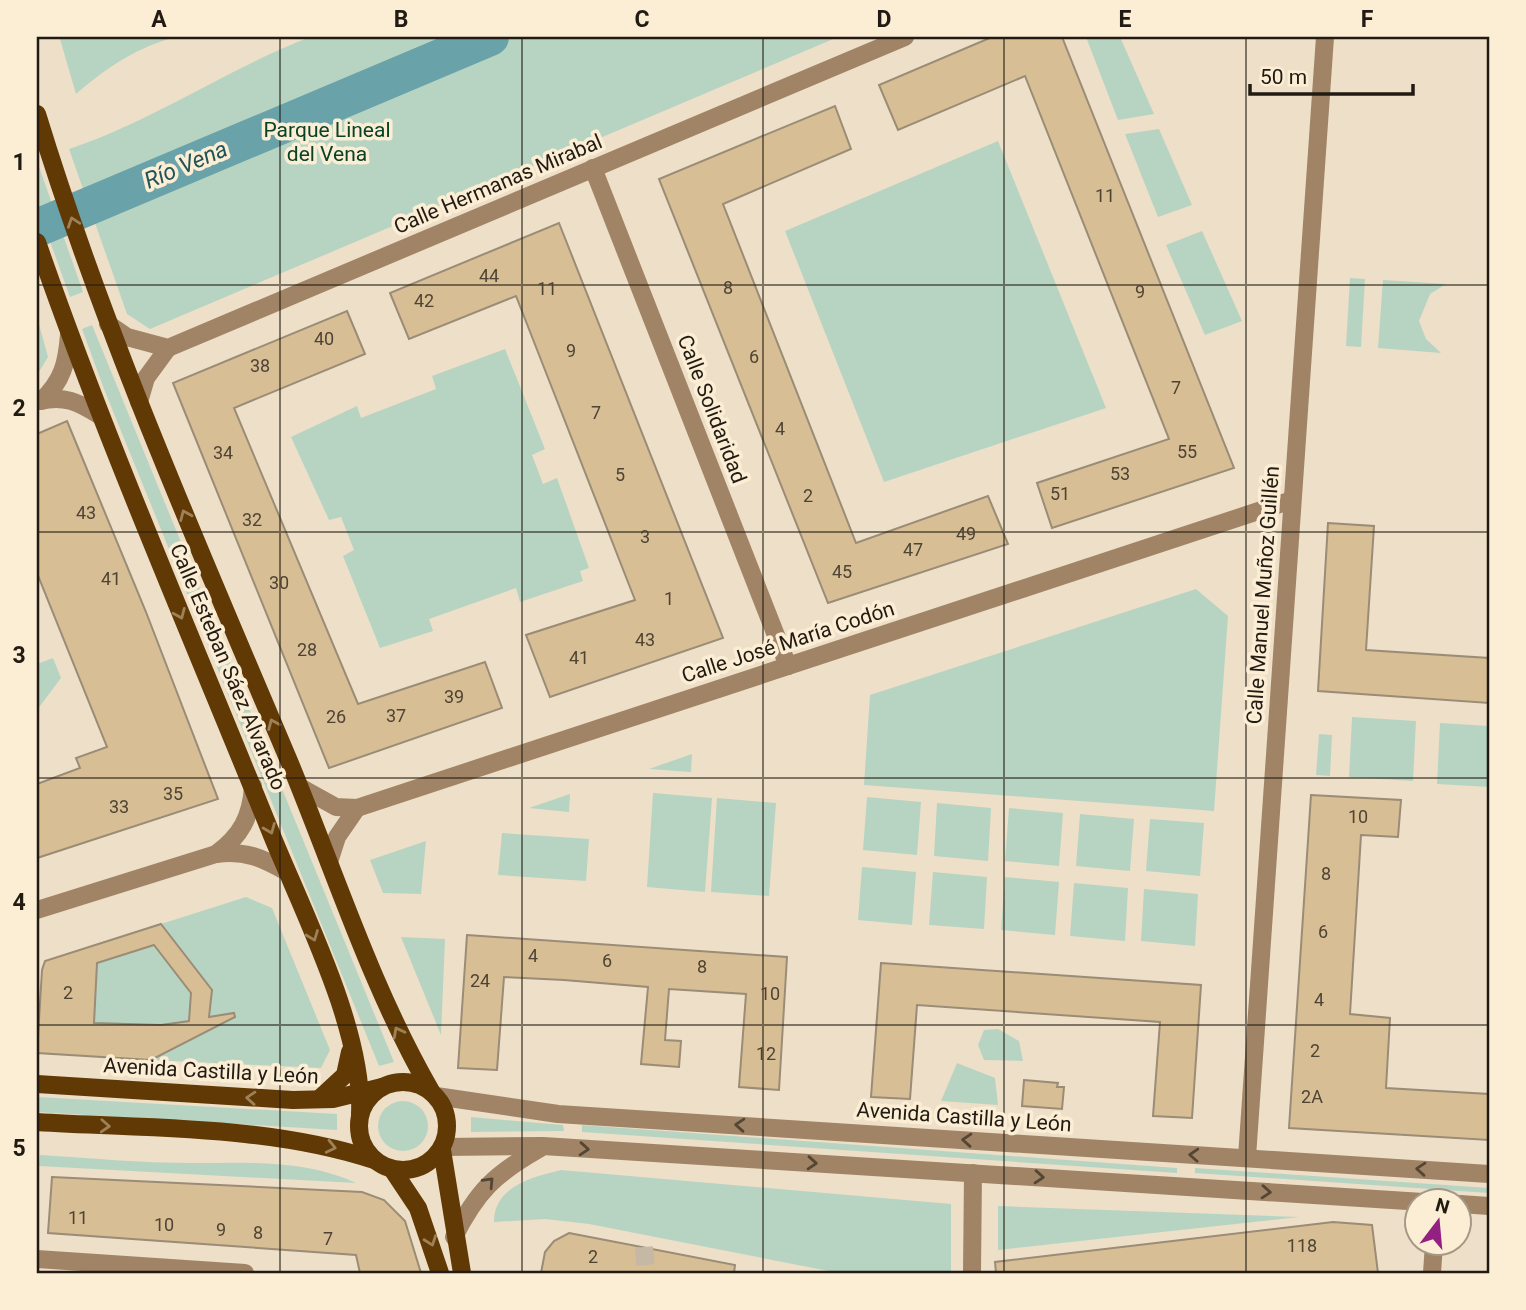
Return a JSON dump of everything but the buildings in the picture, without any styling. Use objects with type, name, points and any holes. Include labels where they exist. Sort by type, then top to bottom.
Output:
[{"type":"main road","name":"Calle Esteban Sáez Alvarado","points":[[37,114],[94,287],[139,402],[300,787],[392,1021],[434,1094]]},
{"type":"main road","name":"Calle Esteban Sáez Alvarado","points":[[37,242],[99,415],[253,786],[352,1038],[361,1093],[360,1114]]},
{"type":"main road","points":[[319,1099],[345,1075],[352,1038]]},
{"type":"main road","points":[[374,1160],[360,1138],[360,1114],[368,1099],[382,1087],[407,1082],[434,1094],[448,1121],[442,1148],[461,1273]]},
{"type":"main road","name":"Avenida Castilla y León","points":[[37,1084],[319,1099],[382,1087]]},
{"type":"main road","points":[[37,1122],[232,1134],[329,1146],[374,1160],[392,1169],[417,1169],[431,1161],[442,1148]]},
{"type":"main road","points":[[392,1169],[418,1208],[440,1273]]},
{"type":"street","name":"Calle Hermanas Mirabal","points":[[168,348],[905,37]]},
{"type":"street","name":"Calle Manuel Muñoz Guillén","points":[[1247,1157],[1325,37]]},
{"type":"street","name":"Calle Solidaridad","points":[[593,168],[788,666]]},
{"type":"street","points":[[108,324],[127,337],[168,348],[146,378],[139,402]]},
{"type":"street","points":[[39,402],[60,380],[68,355],[69,334]]},
{"type":"street","points":[[39,402],[71,399],[99,415]]},
{"type":"street","name":"Calle José María Codón","points":[[357,808],[1293,500]]},
{"type":"street","points":[[216,854],[240,833],[247,820],[253,786]]},
{"type":"street","points":[[300,787],[336,807],[357,808]]},
{"type":"street","points":[[329,862],[337,837],[357,808]]},
{"type":"street","points":[[37,910],[216,854],[245,853],[258,856],[287,872]]},
{"type":"street","name":"Avenida Castilla y León","points":[[434,1094],[558,1114],[1489,1174]]},
{"type":"street","points":[[442,1148],[543,1146],[1404,1201]]},
{"type":"street","points":[[454,1237],[486,1185],[498,1173],[543,1146]]},
{"type":"street","points":[[972,1273],[973,1173]]},
{"type":"street","points":[[37,1259],[122,1270],[245,1273]]},
{"type":"green space","points":[[176,37],[148,46],[123,60],[76,94],[60,39]]},
{"type":"green space","name":"Parque Lineal del Vena","points":[[310,37],[838,37],[150,329],[127,314],[69,149],[130,124],[249,64]]},
{"type":"green space","points":[[1086,37],[1120,37],[1154,114],[1118,120]]},
{"type":"green space","points":[[1159,129],[1192,205],[1158,217],[1125,134]]},
{"type":"green space","points":[[998,141],[1106,408],[884,482],[785,231]]},
{"type":"green space","points":[[37,161],[83,292],[70,297],[37,205]]},
{"type":"green space","points":[[1202,231],[1242,321],[1205,335],[1166,245]]},
{"type":"green space","points":[[1350,278],[1365,279],[1361,347],[1346,346]]},
{"type":"green space","points":[[1383,280],[1446,284],[1430,294],[1419,321],[1426,339],[1441,353],[1378,348]]},
{"type":"green space","points":[[37,317],[48,357],[37,375]]},
{"type":"green space","points":[[92,325],[394,1062],[379,1066],[104,389],[82,329]]},
{"type":"green space","points":[[505,349],[545,449],[532,455],[543,484],[557,478],[589,568],[580,571],[583,581],[520,602],[516,588],[429,619],[433,631],[380,648],[343,556],[354,550],[341,517],[329,520],[291,437],[357,406],[361,418],[436,389],[432,376]]},
{"type":"green space","points":[[1196,589],[1228,616],[1214,811],[864,785],[870,695]]},
{"type":"green space","points":[[53,658],[61,678],[37,710],[37,664]]},
{"type":"green space","points":[[1352,717],[1416,721],[1413,781],[1349,777]]},
{"type":"green space","points":[[1440,723],[1489,726],[1489,787],[1437,784]]},
{"type":"green space","points":[[1319,734],[1332,735],[1330,776],[1316,775]]},
{"type":"green space","points":[[692,754],[691,772],[649,769]]},
{"type":"green space","points":[[653,793],[712,798],[705,892],[647,887]]},
{"type":"green space","points":[[570,794],[569,812],[529,808]]},
{"type":"green space","points":[[867,797],[921,802],[917,855],[863,850]]},
{"type":"green space","points":[[717,798],[776,803],[769,896],[711,892]]},
{"type":"green space","points":[[937,803],[991,808],[988,861],[934,856]]},
{"type":"green space","points":[[1009,808],[1063,813],[1059,866],[1005,861]]},
{"type":"green space","points":[[1080,814],[1134,819],[1130,871],[1076,866]]},
{"type":"green space","points":[[1150,819],[1204,823],[1200,876],[1146,871]]},
{"type":"green space","points":[[502,833],[589,839],[586,881],[498,875]]},
{"type":"green space","points":[[426,841],[421,894],[383,893],[370,860]]},
{"type":"green space","points":[[862,867],[916,872],[912,925],[858,920]]},
{"type":"green space","points":[[933,872],[987,877],[984,929],[929,925]]},
{"type":"green space","points":[[1005,877],[1059,882],[1055,935],[1001,930]]},
{"type":"green space","points":[[1074,883],[1128,888],[1125,941],[1070,936]]},
{"type":"green space","points":[[1144,889],[1198,894],[1195,946],[1141,941]]},
{"type":"green space","points":[[246,897],[272,908],[330,1050],[321,1068],[151,1060],[208,1030],[212,990],[161,924]]},
{"type":"green space","points":[[401,937],[445,939],[441,1035]]},
{"type":"green space","points":[[154,945],[191,993],[189,1021],[161,1025],[91,1023],[97,963]]},
{"type":"green space","points":[[998,1029],[1019,1041],[1023,1061],[984,1060],[978,1045],[984,1030]]},
{"type":"green space","points":[[957,1063],[995,1078],[998,1105],[941,1101]]},
{"type":"green space","points":[[37,1097],[337,1114],[337,1130],[37,1112]]},
{"type":"green space","points":[[403,1101],[421,1108],[428,1126],[421,1144],[403,1151],[385,1144],[378,1126],[385,1108]]},
{"type":"green space","points":[[471,1117],[563,1125],[564,1131],[471,1132]]},
{"type":"green space","points":[[582,1125],[1177,1168],[1177,1173],[582,1132]]},
{"type":"green space","points":[[40,1155],[154,1162],[276,1164],[317,1170],[356,1183],[39,1166]]},
{"type":"green space","points":[[1195,1168],[1489,1188],[1489,1193],[1474,1192],[1474,1188],[1416,1188],[1195,1173]]},
{"type":"green space","points":[[561,1170],[951,1204],[951,1273],[839,1273],[589,1224],[545,1219],[494,1222],[501,1200],[517,1185]]},
{"type":"green space","points":[[998,1206],[1299,1217],[998,1250]]},
{"type":"waterway","name":"Río Vena","points":[[37,228],[490,37]]},
{"type":"tunnel","points":[[644,1247],[646,1273]]}]
